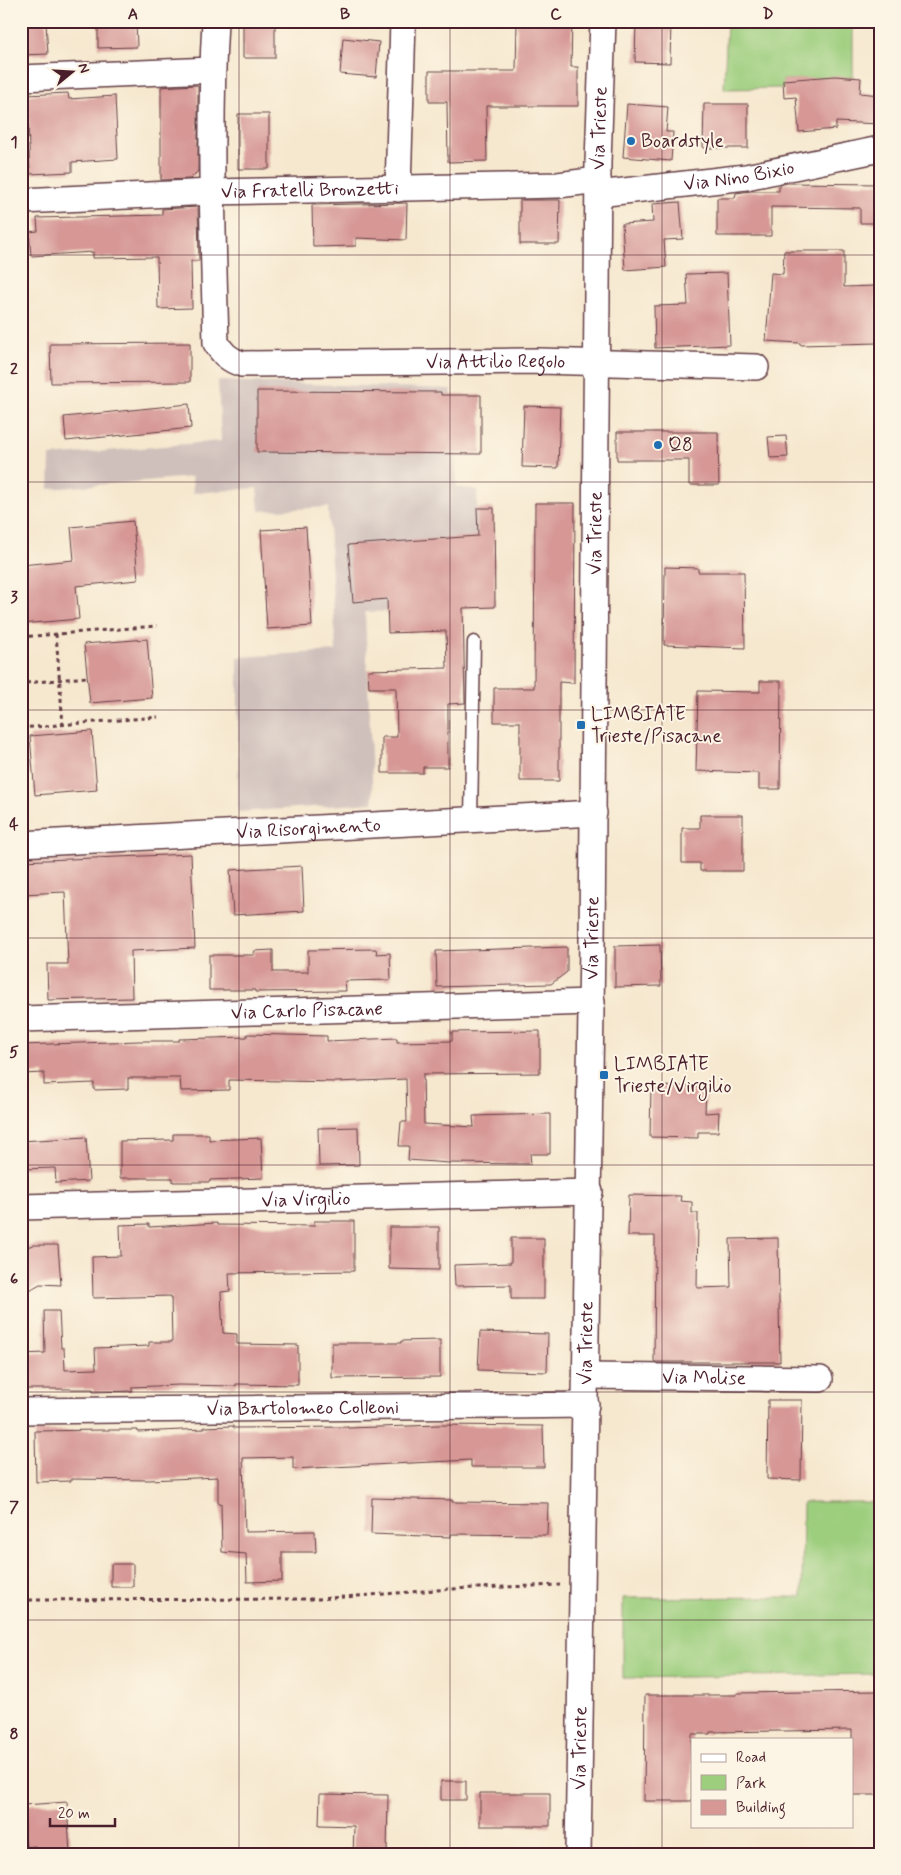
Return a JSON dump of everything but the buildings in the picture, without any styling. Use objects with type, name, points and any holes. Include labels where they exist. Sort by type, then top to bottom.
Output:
[{"type":"street","points":[[212,192],[212,70],[215,21]]},
{"type":"street","points":[[398,189],[403,21]]},
{"type":"street","name":"Via Trieste","points":[[578,1854],[590,1192],[598,187],[603,21]]},
{"type":"street","points":[[21,78],[212,70]]},
{"type":"street","name":"Via Nino Bixio","points":[[598,187],[746,177],[880,149]]},
{"type":"street","name":"Via Fratelli Bronzetti","points":[[21,202],[212,192],[558,185],[598,187]]},
{"type":"street","name":"Via Attilio Regolo","points":[[212,192],[216,343],[225,356],[234,362],[242,364],[539,361],[756,367]]},
{"type":"street","name":"Via Risorgimento","points":[[21,844],[594,813]]},
{"type":"street","name":"Via Carlo Pisacane","points":[[21,1019],[592,1002]]},
{"type":"street","name":"Via Virgilio","points":[[21,1207],[590,1192]]},
{"type":"street","name":"Via Molise","points":[[586,1376],[820,1379]]},
{"type":"street","name":"Via Bartolomeo Colleoni","points":[[21,1411],[586,1405]]},
{"type":"lane","points":[[472,820],[474,642]]},
{"type":"path","points":[[21,637],[157,626]]},
{"type":"path","points":[[56,634],[63,725]]},
{"type":"path","points":[[26,683],[87,677]]},
{"type":"path","points":[[21,728],[158,717]]},
{"type":"path","points":[[21,1600],[318,1598],[450,1589],[544,1585],[583,1586]]},
{"type":"shaded area","points":[[218,381],[451,389],[457,487],[477,490],[479,608],[365,612],[373,803],[238,812],[238,657],[336,651],[328,507],[259,511],[257,488],[193,493],[192,477],[49,489],[50,456],[221,441]]},
{"type":"green space","points":[[727,21],[853,21],[853,77],[783,80],[783,88],[724,89]]},
{"type":"green space","points":[[803,1502],[880,1502],[880,1674],[623,1678],[623,1598],[802,1597]]},
{"type":"place","name":"Boardstyle","points":[[631,141]]},
{"type":"place","name":"Q8","points":[[658,445]]},
{"type":"place","name":"LIMBIATE Trieste/Pisacane","points":[[581,725]]},
{"type":"place","name":"LIMBIATE Trieste/Virgilio","points":[[604,1075]]}]
